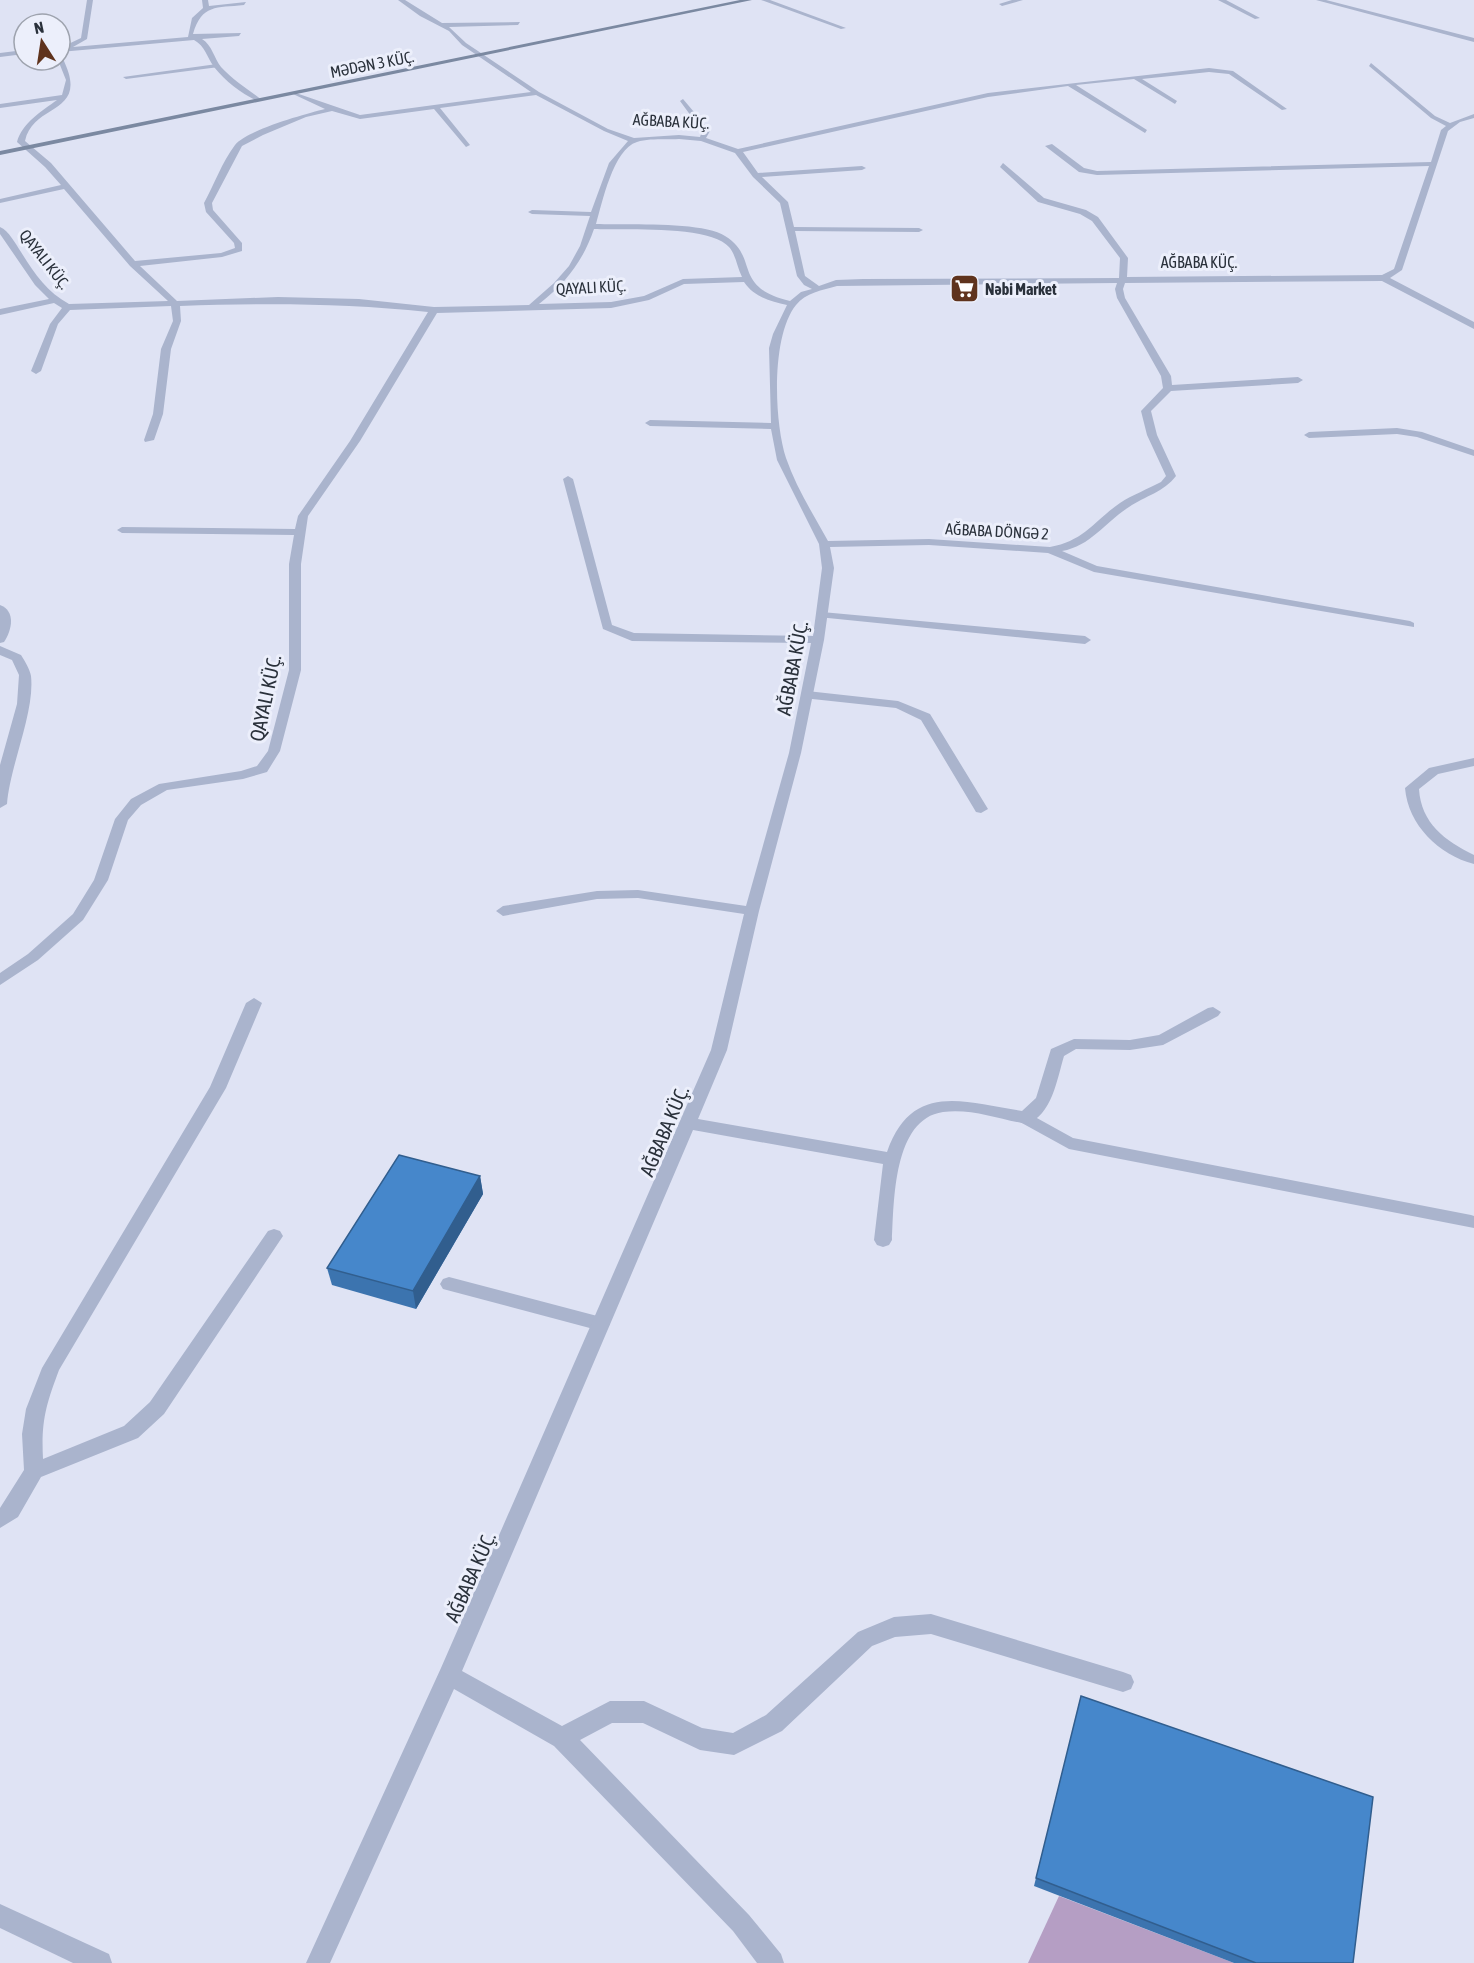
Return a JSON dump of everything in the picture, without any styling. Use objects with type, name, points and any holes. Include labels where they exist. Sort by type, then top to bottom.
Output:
[{"type":"main road","name":"MƏDƏN 3 KÜÇ.","points":[[0,153],[749,0]]},
{"type":"street","points":[[72,46],[84,39],[90,0]]},
{"type":"street","name":"AĞBABA KÜÇ.","points":[[401,0],[441,25],[537,93],[606,130],[633,140],[679,137],[702,139],[738,151]]},
{"type":"street","points":[[764,0],[843,28]]},
{"type":"street","points":[[1002,4],[1020,0]]},
{"type":"street","points":[[1221,0],[1257,18]]},
{"type":"street","points":[[1318,0],[1474,40]]},
{"type":"street","points":[[192,38],[190,35],[193,23],[206,4],[244,3]]},
{"type":"street","points":[[441,25],[518,23]]},
{"type":"street","points":[[72,51],[239,34]]},
{"type":"street","points":[[192,38],[204,43],[217,66],[241,90],[259,100]]},
{"type":"street","points":[[1371,65],[1433,117],[1449,125]]},
{"type":"street","points":[[126,77],[217,66]]},
{"type":"street","points":[[818,288],[807,283],[801,276],[784,202],[756,175],[738,151],[792,141],[914,110],[1069,84],[1220,70],[1241,78],[1284,109]]},
{"type":"street","points":[[66,72],[69,80],[65,97],[23,132],[21,142],[48,165],[133,264],[174,302],[178,312],[177,321],[166,349],[160,404],[149,440]]},
{"type":"street","points":[[1136,77],[1175,102]]},
{"type":"street","points":[[1069,84],[1145,131]]},
{"type":"street","points":[[295,93],[332,109],[360,117],[437,109],[537,93]]},
{"type":"street","points":[[0,106],[65,97]]},
{"type":"street","points":[[683,101],[706,131],[702,139]]},
{"type":"street","points":[[133,264],[222,255],[239,249],[238,243],[209,210],[208,203],[236,148],[260,133],[332,109]]},
{"type":"street","points":[[437,109],[466,145]]},
{"type":"street","points":[[1384,278],[1398,270],[1445,130],[1449,125],[1474,116]]},
{"type":"street","points":[[360,117],[366,124]]},
{"type":"street","points":[[532,306],[568,273],[578,259],[618,153],[633,140]]},
{"type":"street","points":[[1049,146],[1082,170],[1097,173],[1433,164]]},
{"type":"street","points":[[1003,165],[1041,200],[1083,212],[1095,219],[1124,258],[1125,271],[1121,280],[1121,298],[1166,376],[1168,388],[1298,380]]},
{"type":"street","points":[[756,175],[862,168]]},
{"type":"street","points":[[0,201],[66,186]]},
{"type":"street","points":[[532,212],[595,213]]},
{"type":"street","points":[[591,226],[711,232],[730,243],[746,279],[758,295],[772,301],[792,304]]},
{"type":"street","points":[[0,229],[53,301],[67,307],[174,302],[316,300],[434,310],[610,305],[646,298],[683,282],[746,279]]},
{"type":"street","points":[[790,229],[919,230]]},
{"type":"street","points":[[1384,278],[1474,326]]},
{"type":"street","name":"AĞBABA KÜÇ.","points":[[318,1963],[449,1675],[719,1050],[752,910],[795,753],[818,640],[828,568],[824,544],[782,460],[775,426],[774,348],[777,334],[792,304],[818,288],[863,282],[1384,278]]},
{"type":"street","points":[[0,312],[53,301]]},
{"type":"street","points":[[36,371],[54,324],[67,307]]},
{"type":"street","points":[[0,980],[33,957],[78,917],[101,880],[122,819],[136,802],[164,787],[262,769],[274,752],[295,670],[295,564],[298,532],[303,516],[355,441],[434,310]]},
{"type":"street","name":"AĞBABA DÖNGƏ 2","points":[[824,544],[929,542],[1050,550],[1067,547],[1086,538],[1124,505],[1165,484],[1171,476],[1152,435],[1146,411],[1149,404],[1163,396],[1168,388]]},
{"type":"street","points":[[650,423],[775,426]]},
{"type":"street","points":[[1309,435],[1396,431],[1419,434],[1474,453]]},
{"type":"street","points":[[568,480],[607,627],[632,637],[818,640]]},
{"type":"street","points":[[122,531],[298,532]]},
{"type":"street","points":[[1050,550],[1094,569],[1410,625]]},
{"type":"street","points":[[0,608],[7,620],[7,630],[0,639]]},
{"type":"street","points":[[822,615],[1086,640]]},
{"type":"street","points":[[0,650],[17,658],[25,675],[23,704],[2,781],[0,804]]},
{"type":"street","points":[[807,695],[898,705],[927,717],[981,809]]},
{"type":"street","points":[[1474,762],[1434,771],[1412,788],[1411,804],[1424,825],[1441,843],[1474,860]]},
{"type":"street","points":[[503,911],[597,895],[638,894],[752,910]]},
{"type":"street","points":[[0,1519],[11,1511],[34,1471],[32,1434],[35,1409],[51,1368],[218,1088],[254,1003]]},
{"type":"street","points":[[1026,1118],[1044,1100],[1057,1053],[1074,1044],[1130,1045],[1163,1040],[1213,1012]]},
{"type":"street","points":[[883,1240],[891,1159],[911,1118],[925,1109],[944,1106],[1026,1118],[1069,1143],[1471,1222]]},
{"type":"street","points":[[689,1123],[891,1159]]},
{"type":"street","points":[[34,1471],[131,1432],[157,1408],[274,1236]]},
{"type":"street","points":[[449,1284],[601,1324]]},
{"type":"street","points":[[562,1738],[610,1712],[644,1712],[700,1739],[734,1744],[774,1723],[865,1639],[894,1627],[931,1624],[1123,1682]]},
{"type":"street","points":[[449,1675],[562,1738],[741,1923],[772,1963]]},
{"type":"street","points":[[0,1916],[100,1963]]},
{"type":"shaded area","points":[[1059,1896],[1234,1963],[1028,1963]]},
{"type":"building","points":[[399,1155],[480,1176],[413,1291],[327,1268]]},
{"type":"building","points":[[1081,1696],[1373,1797],[1353,1963],[1256,1963],[1036,1878]]},
{"type":"place","name":"Nəbi Market","points":[[964,289]]}]
